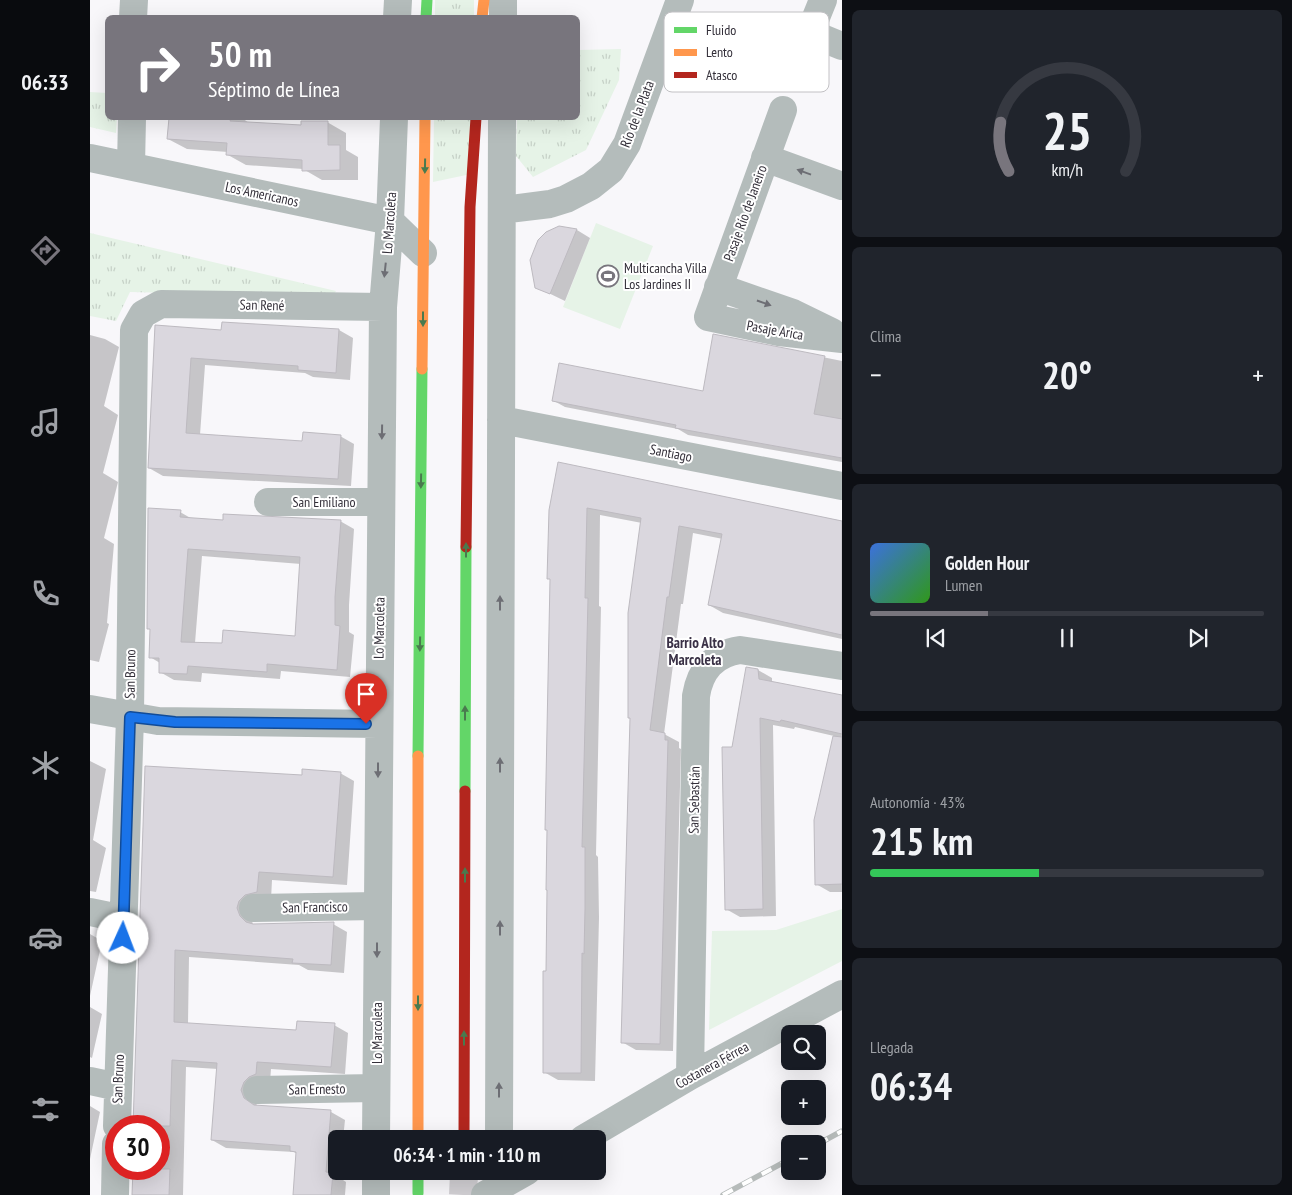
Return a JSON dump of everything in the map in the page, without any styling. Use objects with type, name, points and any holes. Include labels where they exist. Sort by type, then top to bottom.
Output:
[{"type":"main road","points":[[426,15],[427,0]]},
{"type":"main road","points":[[482,15],[484,0]]},
{"type":"main road","points":[[418,1130],[418,797],[425,120]]},
{"type":"main road","points":[[464,1130],[466,414],[470,207],[476,120]]},
{"type":"main road","points":[[418,1180],[418,1193]]},
{"type":"street","points":[[133,15],[134,0]]},
{"type":"street","points":[[397,15],[398,0]]},
{"type":"street","points":[[503,0],[503,15]]},
{"type":"street","points":[[818,12],[823,0]]},
{"type":"street","name":"Río de la Plata","points":[[502,210],[550,204],[592,186],[612,170],[627,144],[664,40]]},
{"type":"street","points":[[829,46],[842,46]]},
{"type":"street","name":"Pasaje Río de Janeiro","points":[[708,317],[783,110]]},
{"type":"street","points":[[131,166],[132,120]]},
{"type":"street","name":"Lo Marcoleta","points":[[376,1130],[383,307],[390,221],[394,120]]},
{"type":"street","points":[[499,1130],[502,120]]},
{"type":"street","name":"Los Americanos","points":[[90,158],[390,221]]},
{"type":"street","points":[[765,158],[842,186]]},
{"type":"street","points":[[390,221],[424,253]]},
{"type":"street","name":"Pasaje Arica","points":[[718,287],[794,313],[842,338]]},
{"type":"street","name":"San René","points":[[143,314],[156,306],[171,304],[383,307]]},
{"type":"street","name":"San Bruno","points":[[117,1115],[130,717],[133,339],[137,322],[143,314]]},
{"type":"street","name":"Pasaje Arica","points":[[708,317],[780,332],[842,338]]},
{"type":"street","name":"Santiago","points":[[501,420],[842,486]]},
{"type":"street","name":"San Emiliano","points":[[268,502],[381,502]]},
{"type":"street","name":"San Sebastián","points":[[690,1076],[696,696],[698,683],[712,662],[730,652],[740,650],[842,666]]},
{"type":"street","points":[[90,709],[130,717],[175,722],[378,724]]},
{"type":"street","name":"San Francisco","points":[[253,908],[377,906]]},
{"type":"street","points":[[90,912],[124,919]]},
{"type":"street","name":"Costanera Férrea","points":[[598,1130],[690,1076],[842,994]]},
{"type":"street","points":[[90,1081],[118,1087]]},
{"type":"street","name":"San Ernesto","points":[[257,1090],[376,1088]]},
{"type":"street","points":[[115,1180],[115,1195]]},
{"type":"street","points":[[376,1180],[376,1195]]},
{"type":"street","points":[[494,1185],[506,1180]]},
{"type":"green space","points":[[435,0],[474,0],[474,15],[435,15]]},
{"type":"green space","points":[[621,49],[619,80],[586,150],[533,177],[516,156],[517,120],[580,120],[580,50]]},
{"type":"green space","points":[[90,92],[105,93],[105,120],[117,120],[116,133],[90,127]]},
{"type":"green space","points":[[434,120],[472,120],[471,174],[433,182]]},
{"type":"green space","name":"Multicancha Villa Los Jardines II","points":[[596,223],[653,246],[620,329],[563,307]]},
{"type":"green space","points":[[90,233],[336,291],[332,297],[130,292],[116,321],[90,316]]},
{"type":"green space","points":[[842,909],[842,961],[709,1030],[712,931],[776,930]]},
{"type":"building","points":[[169,120],[230,120],[301,125],[301,121],[328,121],[328,145],[340,145],[340,170],[302,171],[302,160],[226,155],[227,143],[167,139]]},
{"type":"building","points":[[559,226],[577,229],[550,294],[535,288],[530,260],[538,240],[546,232]]},
{"type":"building","points":[[222,322],[339,329],[336,373],[298,370],[298,366],[191,358],[186,433],[302,441],[303,432],[341,435],[338,479],[148,468],[155,325],[221,330]]},
{"type":"building","points":[[713,334],[825,356],[814,414],[842,419],[842,458],[675,428],[676,425],[552,401],[559,363],[703,391]]},
{"type":"building","points":[[558,462],[842,521],[842,635],[708,605],[722,534],[679,526],[669,597],[667,597],[650,730],[665,733],[665,740],[668,740],[660,1044],[621,1043],[630,718],[628,718],[628,613],[641,518],[587,508],[585,598],[588,598],[582,847],[585,847],[585,909],[584,954],[582,953],[581,1073],[543,1073],[543,971],[546,971],[547,830],[545,830],[550,579],[547,579],[549,510]]},
{"type":"building","points":[[148,508],[181,510],[180,517],[223,520],[223,514],[341,520],[335,597],[335,625],[340,626],[337,670],[267,664],[267,672],[188,666],[187,674],[159,673],[159,658],[149,658],[150,629],[147,629]],"holes":[[[188,549],[300,557],[295,636],[223,630],[222,643],[181,642]]]},
{"type":"building","points":[[746,667],[758,669],[759,679],[842,695],[842,734],[781,720],[780,722],[760,718],[763,909],[725,910],[722,747],[732,747]]},
{"type":"building","points":[[833,736],[842,737],[842,884],[815,885],[814,820]]},
{"type":"building","points":[[145,766],[302,775],[302,769],[341,772],[333,877],[259,872],[257,892],[245,895],[239,901],[237,908],[240,916],[246,922],[253,924],[334,922],[331,965],[292,963],[293,959],[175,950],[174,1022],[296,1030],[297,1021],[335,1023],[331,1067],[257,1062],[256,1074],[244,1082],[241,1090],[244,1098],[254,1105],[331,1110],[326,1172],[328,1172],[328,1180],[332,1180],[331,1195],[293,1195],[296,1152],[290,1151],[290,1146],[211,1140],[217,1063],[172,1060],[170,1126],[170,1115],[133,1115]]},
{"type":"building","points":[[133,1180],[170,1180],[169,1195],[132,1195]]},
{"type":"tunnel","points":[[463,1195],[464,1180]]},
{"type":"railway","points":[[826,1140],[842,1131]]},
{"type":"railway","points":[[723,1195],[781,1164]]},
{"type":"traffic: fast","points":[[426,15],[427,0]]},
{"type":"traffic: fast","points":[[418,756],[422,369]]},
{"type":"traffic: fast","points":[[465,791],[466,547]]},
{"type":"traffic: fast","points":[[418,1180],[418,1193]]},
{"type":"traffic: slow","points":[[482,15],[484,0]]},
{"type":"traffic: slow","points":[[422,369],[425,120]]},
{"type":"traffic: slow","points":[[418,756],[418,1130]]},
{"type":"traffic: jam","points":[[466,547],[470,207],[476,120]]},
{"type":"traffic: jam","points":[[464,1130],[465,791]]},
{"type":"place","name":"Multicancha Villa Los Jardines II","points":[[608,276]]},
{"type":"district","name":"Barrio Alto Marcoleta","points":[[695,650]]},
{"type":"route","points":[[123,938],[130,717],[175,722],[366,724]]}]
